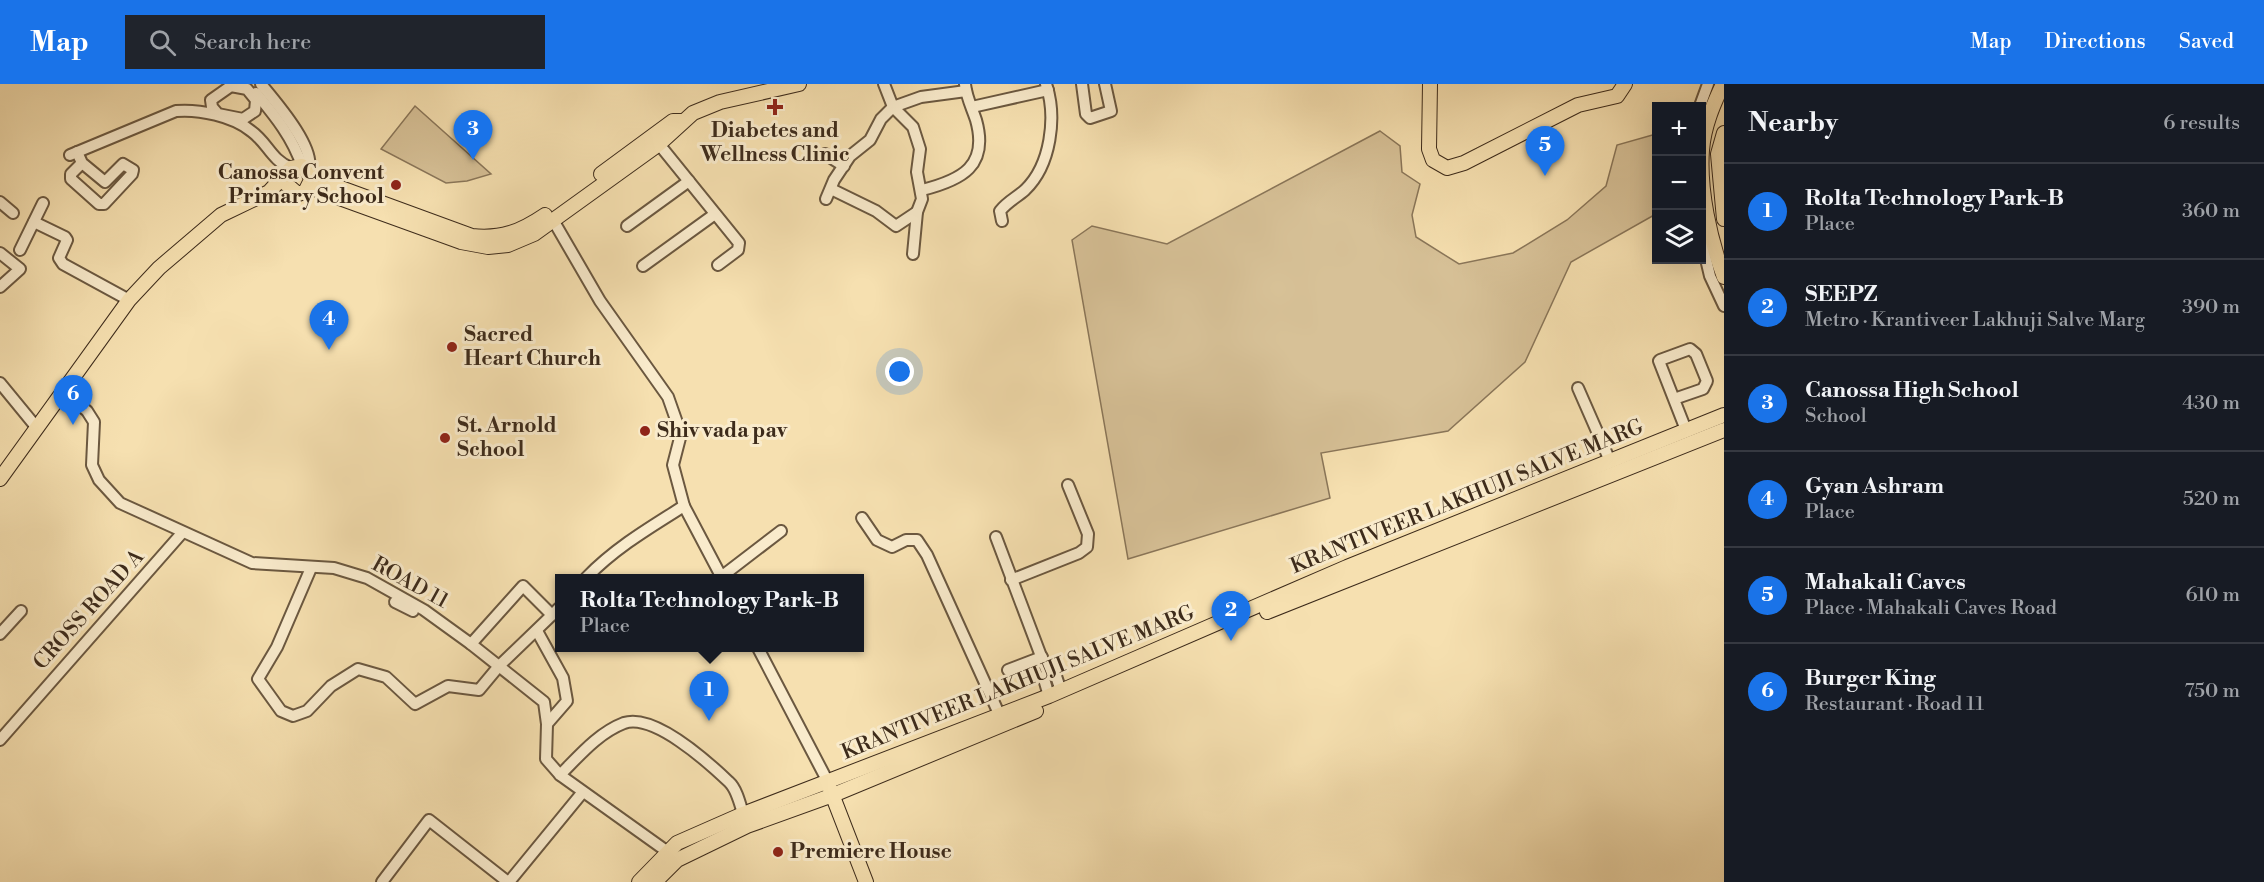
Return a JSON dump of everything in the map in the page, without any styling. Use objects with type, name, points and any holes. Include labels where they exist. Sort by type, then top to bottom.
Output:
[{"type":"main road","points":[[299,179],[461,242],[488,247],[508,245],[534,234],[553,220],[656,140],[673,121],[682,121],[693,113],[720,102],[799,84]]},
{"type":"main road","points":[[1430,84],[1429,149],[1433,160],[1447,168],[1464,164],[1578,105],[1617,96],[1625,84]]},
{"type":"main road","points":[[1723,84],[1710,110],[1702,150],[1705,200],[1724,277]]},
{"type":"main road","points":[[1724,133],[1721,158],[1724,219]]},
{"type":"main road","points":[[0,478],[129,300],[159,268],[221,215],[299,179],[472,236],[499,238],[531,224],[656,140]]},
{"type":"main road","name":"KRANTIVEER LAKHUJI SALVE MARG","points":[[639,882],[673,855],[745,820],[1004,725],[1610,460],[1724,415]]},
{"type":"main road","name":"KRANTIVEER LAKHUJI SALVE MARG","points":[[830,789],[1000,716],[1350,572],[1724,430]]},
{"type":"main road","points":[[830,789],[866,882]]},
{"type":"main road","name":"KRANTIVEER LAKHUJI SALVE MARG","points":[[655,882],[673,855]]},
{"type":"street","points":[[884,84],[893,107],[913,128],[920,149],[917,172],[922,190],[917,212],[914,254]]},
{"type":"street","points":[[1082,84],[1086,114],[1090,118],[1111,111],[1105,84]]},
{"type":"street","points":[[1701,102],[1708,84]]},
{"type":"street","points":[[236,85],[254,89],[278,119],[297,153],[299,179],[280,164],[251,130],[213,111],[211,100],[236,85]]},
{"type":"street","points":[[972,107],[1047,87],[1052,101],[1048,151],[1036,174],[1024,190],[1009,199],[1000,211],[1002,221]]},
{"type":"street","points":[[917,212],[896,226],[876,211],[829,194],[850,156],[870,140],[881,119],[893,107],[921,97],[965,88],[980,142],[978,156],[970,170],[922,190]]},
{"type":"street","points":[[239,122],[255,111],[257,103],[254,89]]},
{"type":"street","points":[[82,162],[71,174],[72,179],[99,204],[104,204],[132,174],[133,170],[123,164],[105,182],[73,153],[176,111],[204,112],[239,122]]},
{"type":"street","points":[[656,140],[740,246],[718,265]]},
{"type":"street","points":[[825,154],[844,166]]},
{"type":"street","points":[[627,226],[688,181]]},
{"type":"street","points":[[0,202],[13,213]]},
{"type":"street","points":[[20,250],[44,203]]},
{"type":"street","points":[[644,266],[715,214]]},
{"type":"street","points":[[553,220],[600,301],[668,397],[681,434],[673,465],[684,506],[719,574]]},
{"type":"street","points":[[34,222],[65,237],[67,240],[58,258],[63,264],[129,300]]},
{"type":"street","points":[[0,253],[20,269],[0,287]]},
{"type":"street","points":[[1706,261],[1710,276],[1724,306]]},
{"type":"street","points":[[1674,399],[1706,386],[1707,381],[1696,354],[1690,349],[1659,360],[1674,399],[1686,430]]},
{"type":"street","points":[[0,383],[37,428]]},
{"type":"street","points":[[1578,388],[1610,460]]},
{"type":"street","name":"ROAD 11","points":[[64,392],[87,411],[94,422],[92,465],[99,480],[120,503],[252,563],[334,568],[367,578],[424,610],[544,702],[547,724],[546,759],[560,775],[582,793],[673,855]]},
{"type":"street","points":[[1011,580],[1079,554],[1087,548],[1088,534],[1068,485]]},
{"type":"street","points":[[590,574],[604,559],[631,539],[684,506]]},
{"type":"street","points":[[862,518],[877,540],[892,547],[906,540],[917,540],[927,555],[1000,716]]},
{"type":"street","points":[[726,574],[781,531]]},
{"type":"street","name":"CROSS ROAD A","points":[[1,736],[182,533]]},
{"type":"street","points":[[996,537],[1042,657],[1047,672],[1044,679],[1055,694]]},
{"type":"street","points":[[311,568],[277,647],[259,681],[282,711],[293,716],[307,711],[331,686],[358,669],[386,677],[415,704],[448,686],[481,689],[498,668],[555,613]]},
{"type":"street","points":[[277,647],[282,646],[308,587],[317,585]]},
{"type":"street","points":[[471,644],[523,586],[555,611]]},
{"type":"street","points":[[395,602],[413,610],[498,668]]},
{"type":"street","points":[[0,634],[21,611]]},
{"type":"street","points":[[537,631],[563,678],[567,701],[547,724]]},
{"type":"street","points":[[760,652],[830,789]]},
{"type":"street","points":[[1008,670],[1042,657]]},
{"type":"street","points":[[560,775],[598,737],[626,723],[642,722],[660,727],[679,740],[730,783],[745,820]]},
{"type":"street","points":[[382,882],[429,820],[509,882],[582,793]]},
{"type":"shaded area","points":[[415,106],[491,174],[467,181],[446,183],[381,149]]},
{"type":"shaded area","points":[[1380,131],[1400,146],[1402,172],[1420,184],[1412,215],[1416,237],[1459,264],[1513,253],[1567,220],[1606,186],[1617,145],[1652,135],[1652,216],[1571,262],[1525,362],[1448,431],[1321,453],[1330,498],[1128,559],[1072,240],[1092,226],[1167,244]]},
{"type":"place","name":"Diabetes and Wellness Clinic","points":[[775,107]]},
{"type":"place","name":"Canossa High School","points":[[473,160]]},
{"type":"place","name":"Mahakali Caves","points":[[1545,176]]},
{"type":"place","name":"Canossa Convent Primary School","points":[[396,185]]},
{"type":"place","name":"Sacred Heart Church","points":[[452,347]]},
{"type":"place","name":"Gyan Ashram","points":[[329,350]]},
{"type":"place","name":"Burger King","points":[[73,425]]},
{"type":"place","name":"Shiv vada pav","points":[[645,431]]},
{"type":"place","name":"St. Arnold School","points":[[445,438]]},
{"type":"place","name":"SEEPZ","points":[[1231,641]]},
{"type":"place","name":"Rolta Technology Park-B","points":[[709,721]]},
{"type":"place","name":"Premiere House","points":[[778,852]]}]
